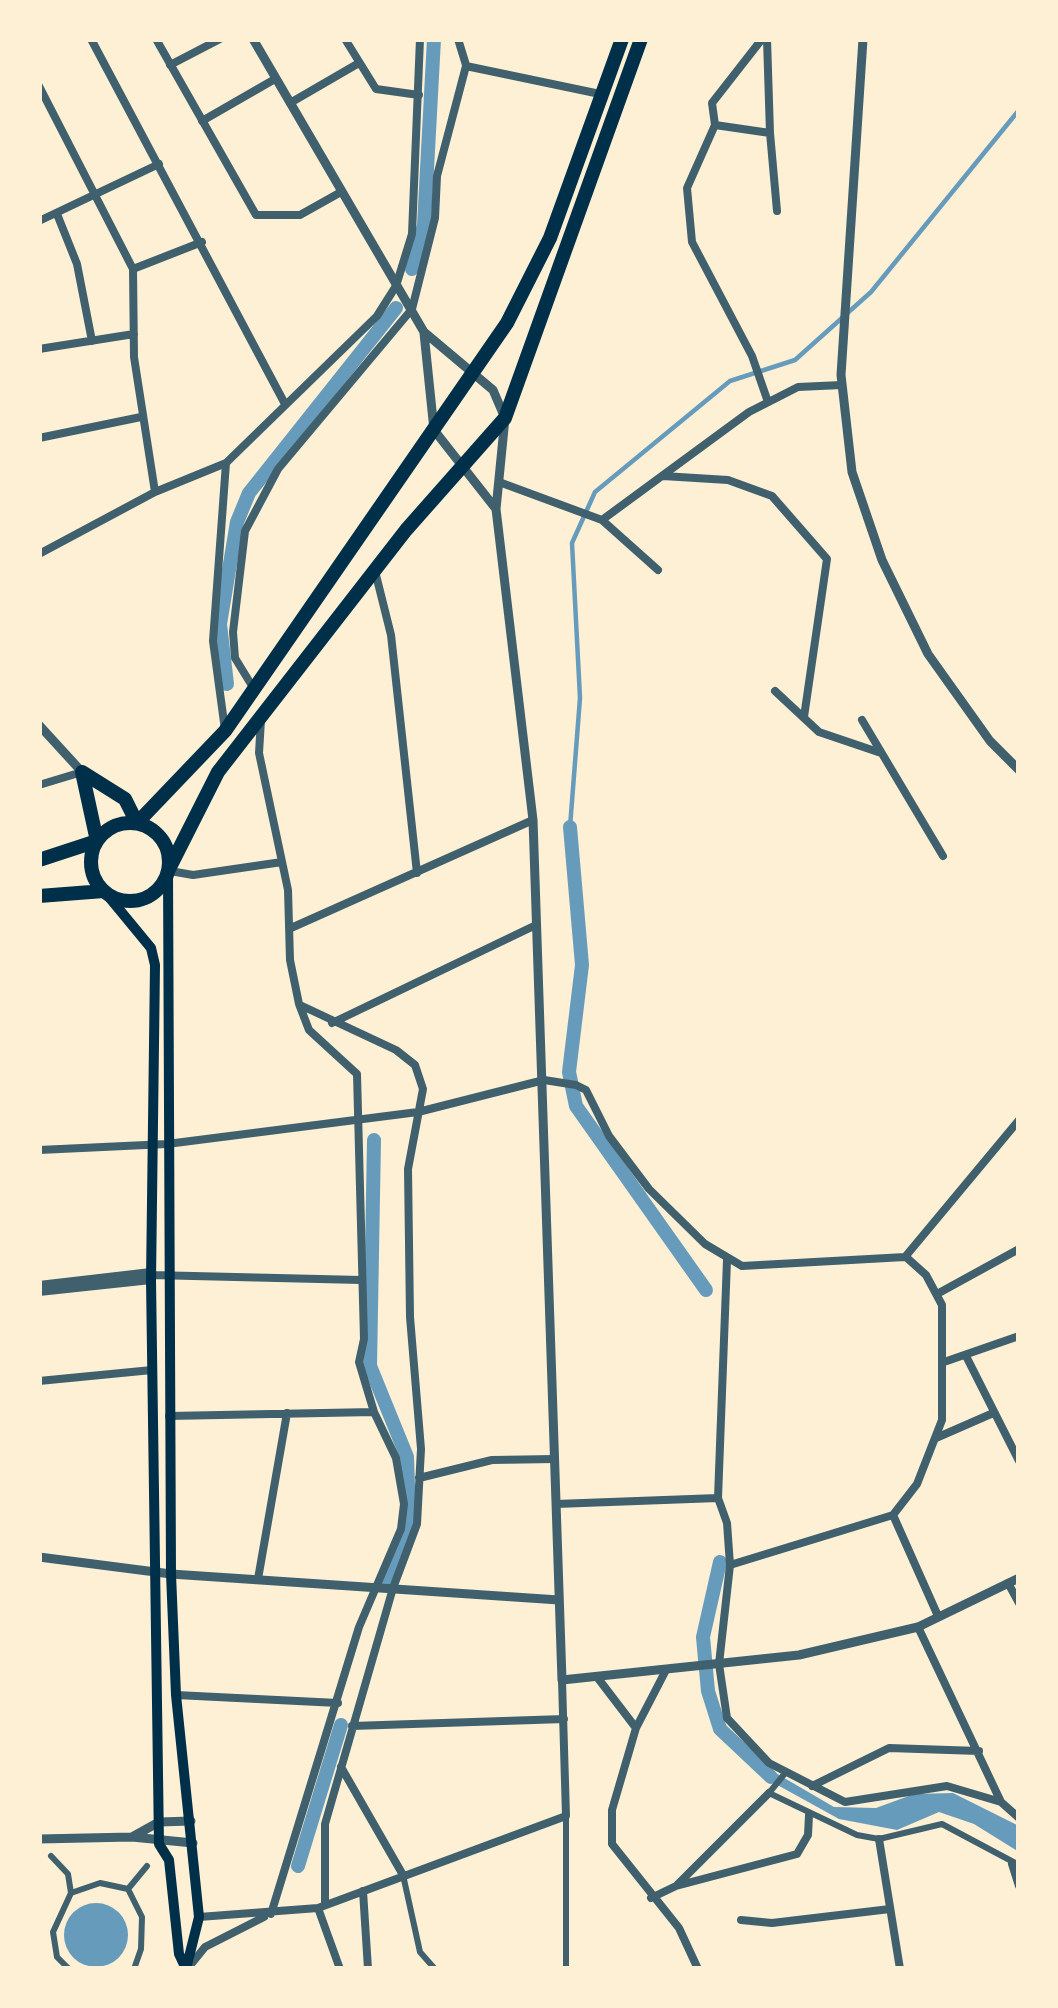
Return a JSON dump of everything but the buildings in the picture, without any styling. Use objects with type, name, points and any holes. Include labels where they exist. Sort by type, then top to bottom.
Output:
[{"type":"highway","points":[[39,860],[97,841],[112,827],[137,823],[225,730],[255,691],[475,374],[550,238],[622,39]]},
{"type":"highway","points":[[82,772],[97,841],[91,870],[104,892],[115,898],[142,899],[163,884],[218,772],[375,570],[505,418],[641,39]]},
{"type":"highway","points":[[82,772],[124,799],[137,823],[166,845],[168,871]]},
{"type":"highway","points":[[39,896],[104,892]]},
{"type":"main road","points":[[168,871],[171,1574],[176,1695],[199,1917],[186,1969]]},
{"type":"main road","points":[[104,892],[151,948],[154,965],[151,1276],[159,1844],[170,1861],[178,1954],[186,1969]]},
{"type":"street","points":[[91,39],[285,404]]},
{"type":"street","points":[[156,39],[256,215],[301,215],[341,192]]},
{"type":"street","points":[[170,65],[220,39]]},
{"type":"street","points":[[253,39],[424,332],[434,430],[496,509]]},
{"type":"street","points":[[345,39],[376,89],[419,95]]},
{"type":"street","points":[[39,554],[154,492],[226,463],[348,350],[396,286],[417,195],[420,39]]},
{"type":"street","points":[[255,691],[235,658],[233,632],[240,563],[255,506],[278,469],[412,309],[435,218],[437,176],[466,66],[458,39]]},
{"type":"street","points":[[764,39],[712,103],[715,124],[687,188],[692,242],[756,366],[768,402]]},
{"type":"street","points":[[764,39],[777,211]]},
{"type":"street","points":[[863,39],[842,385],[853,472],[882,560],[928,654],[990,741],[1019,770]]},
{"type":"street","points":[[289,104],[359,63]]},
{"type":"street","points":[[466,66],[602,95]]},
{"type":"street","points":[[202,121],[275,79]]},
{"type":"street","points":[[39,86],[133,269],[141,417],[154,492]]},
{"type":"street","points":[[715,124],[770,133]]},
{"type":"street","points":[[39,221],[96,198],[159,164]]},
{"type":"street","points":[[56,214],[76,264],[92,341]]},
{"type":"street","points":[[133,269],[202,242]]},
{"type":"street","points":[[424,332],[493,390],[505,418],[496,509],[533,820],[544,1080],[564,1719],[566,1969]]},
{"type":"street","points":[[39,350],[134,334]]},
{"type":"street","points":[[597,518],[768,402],[797,387],[842,385]]},
{"type":"street","points":[[39,438],[141,417]]},
{"type":"street","points":[[225,730],[213,641],[226,463]]},
{"type":"street","points":[[662,476],[728,480],[772,496],[827,559],[804,717]]},
{"type":"street","points":[[499,482],[597,518],[658,570]]},
{"type":"street","points":[[375,570],[391,634],[417,873]]},
{"type":"street","points":[[775,691],[819,732],[882,753]]},
{"type":"street","points":[[186,1969],[206,1947],[271,1914],[373,1587],[401,1529],[404,1504],[396,1459],[374,1412],[359,1362],[364,1339],[358,1074],[309,1030],[299,1004],[282,862],[259,753],[261,719]]},
{"type":"street","points":[[862,720],[943,856]]},
{"type":"street","points":[[39,724],[82,772],[39,785]]},
{"type":"street","points":[[291,928],[533,820]]},
{"type":"street","points":[[168,871],[193,875],[282,862]]},
{"type":"street","points":[[330,1023],[536,925]]},
{"type":"street","points":[[299,1004],[330,1023],[392,1048],[415,1065],[423,1089],[407,1168],[417,1525],[392,1588],[325,1824],[322,1906],[340,1969]]},
{"type":"street","points":[[39,1150],[167,1144],[418,1112],[544,1080],[576,1085],[586,1090],[609,1136],[650,1189],[727,1260],[742,1266],[905,1257],[1019,1120]]},
{"type":"street","points":[[937,1294],[1019,1249]]},
{"type":"street","points":[[730,1565],[893,1515],[917,1484],[942,1420],[942,1305],[905,1257]]},
{"type":"street","points":[[727,1260],[718,1498],[727,1523],[730,1565],[719,1664],[727,1718],[742,1738],[786,1772],[845,1802],[947,1786],[1001,1802],[1019,1818]]},
{"type":"street","points":[[39,1288],[168,1273],[361,1280]]},
{"type":"street","points":[[944,1363],[1019,1336]]},
{"type":"street","points":[[965,1356],[1019,1460]]},
{"type":"street","points":[[39,1381],[152,1370]]},
{"type":"street","points":[[258,1580],[287,1412]]},
{"type":"street","points":[[169,1415],[374,1412]]},
{"type":"street","points":[[935,1438],[992,1414]]},
{"type":"street","points":[[418,1478],[492,1460],[554,1460]]},
{"type":"street","points":[[556,1504],[718,1498]]},
{"type":"street","points":[[893,1515],[938,1616]]},
{"type":"street","points":[[39,1556],[171,1574],[560,1600]]},
{"type":"street","points":[[562,1680],[799,1655],[918,1627],[1019,1578]]},
{"type":"street","points":[[1007,1583],[1019,1603]]},
{"type":"street","points":[[918,1627],[981,1751],[1001,1802]]},
{"type":"street","points":[[665,1672],[637,1728],[612,1810],[612,1844],[679,1928],[698,1969]]},
{"type":"street","points":[[597,1677],[637,1728]]},
{"type":"street","points":[[176,1695],[338,1703]]},
{"type":"street","points":[[352,1726],[564,1719]]},
{"type":"street","points":[[812,1786],[889,1748],[981,1751]]},
{"type":"street","points":[[340,1767],[403,1875],[420,1952],[435,1969]]},
{"type":"street","points":[[676,1886],[786,1772]]},
{"type":"street","points":[[769,1793],[809,1814],[879,1839],[942,1823],[1016,1864],[1019,1886]]},
{"type":"street","points":[[652,1898],[676,1886],[797,1854],[808,1835],[809,1814]]},
{"type":"street","points":[[199,1917],[322,1906],[566,1816]]},
{"type":"street","points":[[132,1837],[159,1822],[191,1820]]},
{"type":"street","points":[[39,1839],[132,1837],[159,1844],[193,1843]]},
{"type":"street","points":[[879,1839],[899,1968],[885,1969]]},
{"type":"street","points":[[51,1856],[68,1874],[71,1893],[52,1932],[57,1957],[69,1969]]},
{"type":"street","points":[[128,1889],[147,1866]]},
{"type":"street","points":[[71,1893],[100,1883],[128,1889]]},
{"type":"street","points":[[128,1889],[142,1917],[141,1948],[134,1969]]},
{"type":"street","points":[[363,1891],[368,1969]]},
{"type":"street","points":[[741,1920],[772,1923],[890,1909]]},
{"type":"water","points":[[774,1772],[834,1807],[876,1808],[914,1794],[953,1793],[1019,1826],[1019,1852],[974,1824],[939,1812],[897,1830],[839,1819],[772,1782]]},
{"type":"water","points":[[96,1903],[118,1913],[128,1935],[118,1957],[96,1967],[74,1957],[64,1935],[74,1913]]},
{"type":"waterway","points":[[412,269],[424,225],[434,39]]},
{"type":"waterway","points":[[570,827],[580,698],[572,543],[595,492],[730,381],[795,360],[871,292],[1019,110]]},
{"type":"waterway","points":[[227,684],[220,624],[237,522],[249,493],[396,308]]},
{"type":"waterway","points":[[570,827],[582,965],[569,1072],[576,1106],[706,1290]]},
{"type":"waterway","points":[[374,1140],[370,1366],[407,1457],[408,1486],[408,1525],[386,1581]]},
{"type":"waterway","points":[[720,1562],[703,1637],[708,1691],[720,1729],[771,1777]]},
{"type":"waterway","points":[[298,1866],[341,1725]]}]
